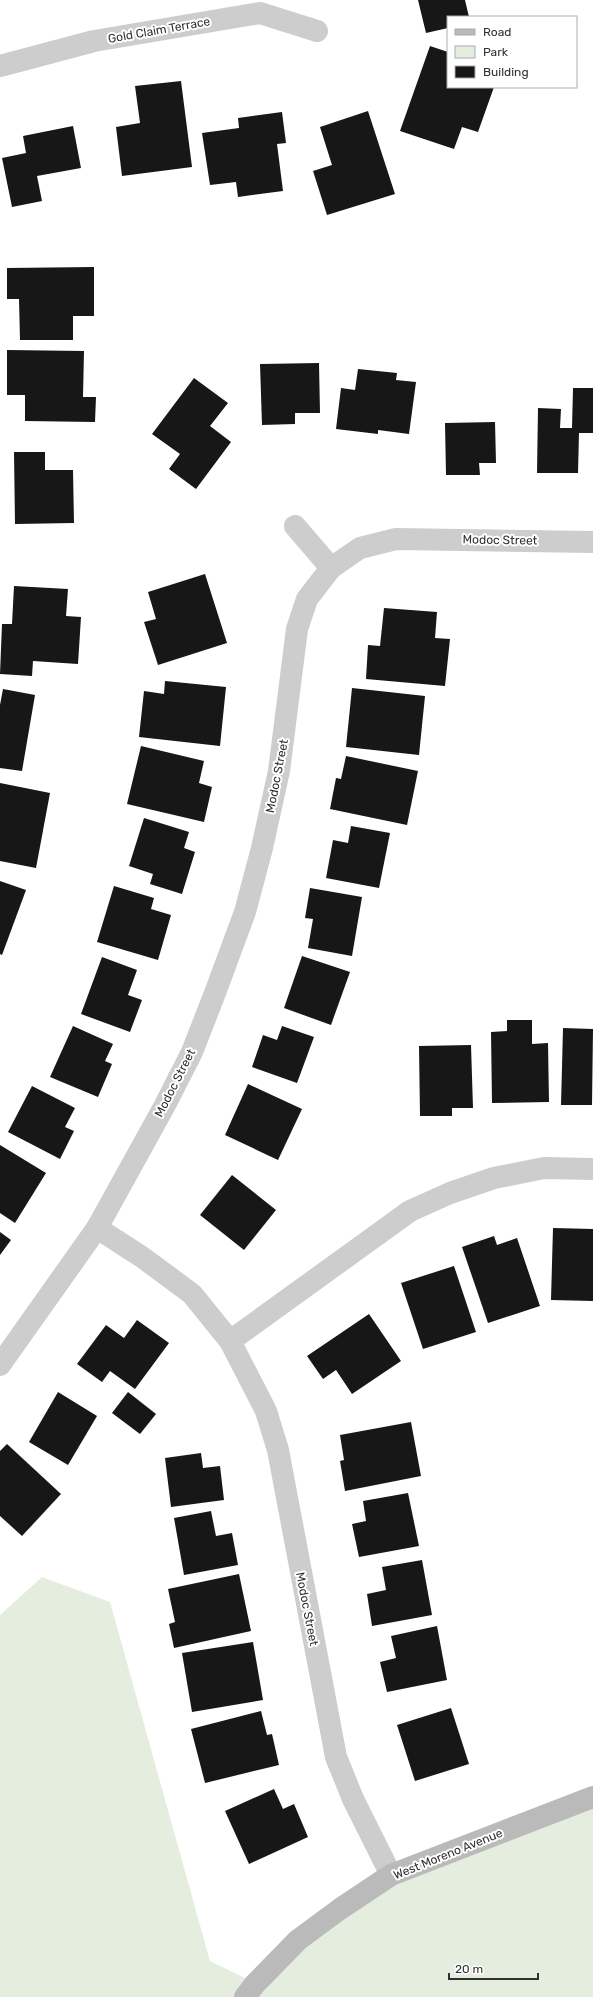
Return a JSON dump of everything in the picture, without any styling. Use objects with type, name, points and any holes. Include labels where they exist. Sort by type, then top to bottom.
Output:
[{"type":"street","name":"Gold Claim Terrace","points":[[0,66],[94,41],[260,13],[317,31]]},
{"type":"street","points":[[295,526],[331,568]]},
{"type":"street","name":"Modoc Street","points":[[0,1365],[97,1228],[165,1105],[192,1052],[245,912],[262,848],[279,771],[297,629],[307,599],[331,568],[360,548],[396,539],[593,542]]},
{"type":"street","points":[[230,1341],[410,1211],[450,1193],[494,1178],[544,1168],[593,1169]]},
{"type":"street","name":"Modoc Street","points":[[97,1228],[142,1257],[192,1294],[230,1341],[266,1411],[278,1450],[336,1757],[354,1799],[392,1875]]},
{"type":"street","name":"West Moreno Avenue","points":[[245,1997],[255,1984],[298,1940],[340,1909],[392,1875],[593,1797]]},
{"type":"green space","points":[[42,1577],[110,1602],[210,1961],[255,1983],[340,1909],[593,1797],[593,1997],[0,1997],[0,1615]]},
{"type":"building","points":[[418,0],[465,0],[469,16],[447,16],[447,28],[426,33]]},
{"type":"building","points":[[430,46],[447,52],[447,88],[494,88],[478,132],[462,127],[454,149],[400,131]]},
{"type":"building","points":[[181,81],[192,167],[122,176],[116,127],[140,123],[135,86]]},
{"type":"building","points":[[368,111],[395,194],[327,215],[313,171],[332,165],[320,127]]},
{"type":"building","points":[[282,112],[286,143],[277,144],[283,191],[238,197],[236,182],[210,185],[202,133],[239,128],[238,118]]},
{"type":"building","points":[[73,126],[81,168],[37,176],[42,201],[12,207],[2,158],[26,153],[23,136]]},
{"type":"building","points":[[94,267],[94,316],[73,316],[73,340],[20,340],[19,299],[7,299],[7,268]]},
{"type":"building","points":[[7,350],[84,351],[83,397],[96,397],[95,422],[25,421],[25,395],[7,395]]},
{"type":"building","points":[[319,363],[320,413],[295,413],[295,424],[262,425],[260,364]]},
{"type":"building","points":[[358,369],[397,373],[396,380],[416,382],[409,434],[378,430],[378,434],[336,429],[341,388],[355,390]]},
{"type":"building","points":[[194,378],[228,403],[210,426],[231,442],[196,489],[169,469],[180,454],[152,434]]},
{"type":"building","points":[[573,388],[593,388],[593,433],[579,433],[578,473],[537,473],[538,408],[561,409],[560,428],[572,428]]},
{"type":"building","points":[[495,422],[496,463],[479,463],[480,475],[446,475],[445,423]]},
{"type":"building","points":[[14,452],[45,452],[45,470],[73,470],[74,523],[15,524]]},
{"type":"building","points":[[205,574],[227,643],[158,665],[144,622],[156,619],[148,592]]},
{"type":"building","points":[[14,586],[68,589],[66,616],[81,617],[78,664],[33,661],[32,676],[0,674],[2,624],[12,624]]},
{"type":"building","points":[[384,608],[437,612],[435,638],[450,639],[445,686],[366,679],[368,645],[380,646]]},
{"type":"building","points":[[165,681],[226,687],[220,746],[139,737],[144,691],[164,694]]},
{"type":"building","points":[[352,688],[425,696],[419,755],[346,747]]},
{"type":"building","points":[[3,689],[35,695],[22,771],[0,768],[0,705]]},
{"type":"building","points":[[141,746],[204,761],[199,783],[212,787],[204,822],[127,804]]},
{"type":"building","points":[[346,756],[418,771],[407,825],[330,809],[336,778],[341,779]]},
{"type":"building","points":[[0,783],[50,793],[36,868],[0,861]]},
{"type":"building","points":[[144,818],[189,832],[184,848],[195,852],[182,894],[150,884],[153,874],[129,866]]},
{"type":"building","points":[[351,826],[390,833],[379,888],[326,878],[333,840],[348,843]]},
{"type":"building","points":[[0,881],[26,890],[2,955],[0,954]]},
{"type":"building","points":[[114,886],[154,898],[151,909],[171,915],[158,960],[97,942]]},
{"type":"building","points":[[310,888],[362,897],[352,956],[308,948],[313,919],[305,918]]},
{"type":"building","points":[[302,956],[350,972],[331,1025],[284,1008]]},
{"type":"building","points":[[102,957],[137,970],[128,995],[142,1000],[130,1032],[81,1014]]},
{"type":"building","points":[[507,1020],[532,1020],[532,1044],[548,1043],[549,1102],[492,1103],[491,1032],[507,1031]]},
{"type":"building","points":[[73,1026],[113,1044],[105,1061],[112,1064],[98,1097],[50,1077]]},
{"type":"building","points":[[282,1026],[314,1037],[297,1083],[252,1067],[263,1035],[277,1040]]},
{"type":"building","points":[[563,1028],[593,1029],[592,1105],[561,1105]]},
{"type":"building","points":[[471,1045],[473,1108],[452,1108],[452,1116],[420,1116],[419,1046]]},
{"type":"building","points":[[248,1084],[302,1109],[278,1160],[225,1135]]},
{"type":"building","points":[[32,1086],[75,1108],[65,1127],[74,1131],[60,1159],[8,1132]]},
{"type":"building","points":[[0,1145],[46,1173],[15,1223],[0,1213]]},
{"type":"building","points":[[232,1175],[276,1210],[244,1250],[200,1215]]},
{"type":"building","points":[[553,1228],[593,1229],[593,1301],[551,1300]]},
{"type":"building","points":[[0,1232],[11,1240],[0,1255]]},
{"type":"building","points":[[494,1236],[497,1245],[517,1238],[540,1306],[488,1323],[462,1247]]},
{"type":"building","points":[[454,1266],[476,1332],[423,1349],[401,1283]]},
{"type":"building","points":[[369,1314],[401,1361],[352,1394],[336,1370],[323,1379],[307,1356]]},
{"type":"building","points":[[137,1320],[169,1343],[135,1389],[110,1371],[102,1382],[77,1364],[106,1325],[124,1338]]},
{"type":"building","points":[[58,1392],[97,1416],[68,1465],[29,1442]]},
{"type":"building","points":[[128,1392],[156,1414],[140,1434],[112,1413]]},
{"type":"building","points":[[411,1422],[421,1476],[345,1491],[340,1461],[344,1460],[340,1435]]},
{"type":"building","points":[[7,1444],[61,1494],[22,1536],[0,1516],[0,1451]]},
{"type":"building","points":[[201,1453],[203,1468],[220,1466],[224,1500],[171,1507],[165,1458]]},
{"type":"building","points":[[408,1493],[419,1546],[359,1557],[352,1524],[366,1521],[363,1501]]},
{"type":"building","points":[[211,1511],[216,1536],[232,1533],[238,1565],[184,1575],[174,1518]]},
{"type":"building","points":[[422,1560],[432,1615],[372,1626],[367,1594],[386,1590],[382,1567]]},
{"type":"building","points":[[239,1574],[251,1631],[174,1648],[169,1624],[175,1622],[168,1589]]},
{"type":"building","points":[[437,1626],[447,1680],[387,1692],[380,1662],[396,1658],[391,1636]]},
{"type":"building","points":[[253,1642],[263,1700],[192,1712],[182,1653]]},
{"type":"building","points":[[451,1708],[469,1764],[415,1781],[397,1725]]},
{"type":"building","points":[[261,1711],[267,1735],[272,1734],[279,1765],[205,1783],[191,1729]]},
{"type":"building","points":[[274,1789],[283,1809],[294,1804],[308,1837],[249,1864],[225,1811]]}]
